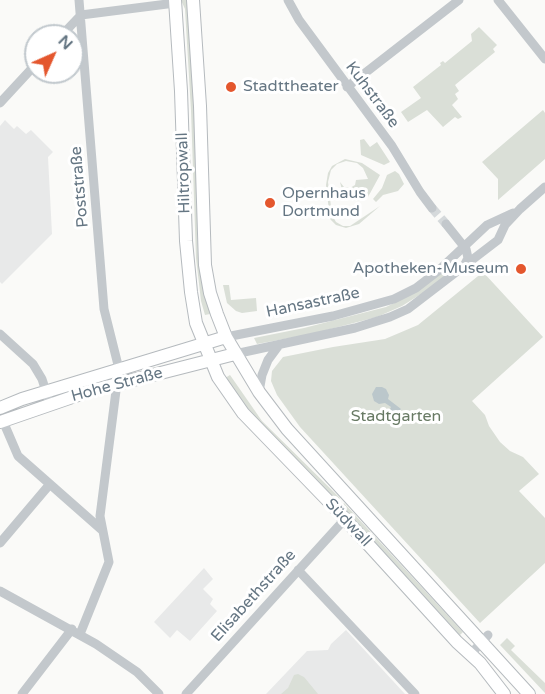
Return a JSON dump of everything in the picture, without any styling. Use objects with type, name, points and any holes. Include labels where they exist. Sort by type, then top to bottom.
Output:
[{"type":"main road","name":"Hiltropwall","points":[[193,0],[206,265],[210,293],[226,337]]},
{"type":"main road","name":"Hiltropwall","points":[[175,1],[181,91],[186,254],[192,306],[204,344]]},
{"type":"main road","name":"Hohe Straße","points":[[2,421],[49,398],[119,369],[226,337]]},
{"type":"main road","name":"Südwall","points":[[226,337],[259,392],[301,445],[484,638],[529,694]]},
{"type":"main road","name":"Südwall","points":[[204,344],[224,388],[243,414],[345,519],[471,655],[504,694]]},
{"type":"main road","name":"Hohe Straße","points":[[0,408],[117,383],[235,354]]},
{"type":"street","name":"Poststraße","points":[[79,0],[105,309],[119,369]]},
{"type":"street","name":"Kuhstraße","points":[[288,0],[299,20],[392,146],[432,208]]},
{"type":"street","points":[[347,87],[459,0]]},
{"type":"street","points":[[498,0],[545,59]]},
{"type":"street","points":[[72,24],[81,15],[175,1]]},
{"type":"street","points":[[0,103],[24,77]]},
{"type":"street","name":"Hansastraße","points":[[235,354],[355,328],[398,314],[425,297],[498,240],[505,225],[545,187]]},
{"type":"street","name":"Hansastraße","points":[[226,337],[333,316],[394,300],[416,288],[466,249],[487,225],[520,209]]},
{"type":"street","points":[[446,224],[466,249],[465,264]]},
{"type":"street","points":[[0,334],[33,364],[49,398]]},
{"type":"street","points":[[259,392],[267,362],[279,345]]},
{"type":"street","points":[[22,694],[76,632],[91,610],[109,562],[100,516],[117,383]]},
{"type":"street","points":[[2,421],[18,456],[102,530]]},
{"type":"street","points":[[0,543],[50,484]]},
{"type":"street","name":"Elisabethstraße","points":[[186,694],[345,519]]},
{"type":"street","points":[[298,570],[415,694]]},
{"type":"street","points":[[0,591],[76,632],[137,672],[159,694]]},
{"type":"street","points":[[471,655],[484,638]]},
{"type":"shaded area","points":[[5,120],[14,129],[17,126],[26,134],[31,130],[53,152],[48,157],[52,234],[2,284],[0,282],[0,126]]},
{"type":"shaded area","points":[[376,387],[386,389],[388,399],[401,409],[399,411],[403,416],[401,419],[396,419],[391,407],[385,403],[379,404],[374,401],[372,394]]},
{"type":"shaded area","points":[[204,568],[213,579],[203,589],[213,599],[210,604],[217,611],[190,641],[177,630],[170,638],[154,622]]},
{"type":"shaded area","points":[[346,630],[405,694],[266,694],[307,651],[328,650]]},
{"type":"green space","points":[[181,0],[187,0],[189,22],[195,126],[198,256],[210,314],[205,315],[196,258],[191,111],[185,9]]},
{"type":"green space","points":[[479,27],[497,45],[493,49],[495,52],[455,85],[459,91],[455,94],[458,99],[452,105],[462,117],[458,119],[455,117],[443,127],[427,110],[408,122],[401,112],[421,98],[413,87],[441,65],[440,63],[443,61],[445,63],[472,41],[471,34]]},
{"type":"green space","points":[[543,110],[545,113],[545,159],[498,200],[498,179],[482,162]]},
{"type":"green space","points":[[364,139],[370,147],[377,142],[390,162],[384,165],[361,155],[360,140]]},
{"type":"green space","points":[[345,159],[362,163],[380,175],[368,197],[353,201],[347,199],[343,194],[340,182],[344,187],[350,188],[355,185],[356,180],[368,179],[363,168],[357,163],[346,161],[337,164],[331,170],[328,182],[332,215],[336,222],[343,226],[350,226],[380,206],[359,224],[346,228],[336,225],[330,219],[326,185],[332,166]]},
{"type":"green space","points":[[395,171],[404,184],[398,191],[383,195],[376,202],[373,199],[382,188],[387,175]]},
{"type":"green space","points":[[452,261],[456,266],[429,289],[402,306],[377,317],[311,334],[257,344],[254,338],[386,307],[398,301]]},
{"type":"green space","name":"Stadtgarten","points":[[483,272],[543,337],[472,401],[485,415],[489,426],[500,442],[510,451],[523,457],[539,474],[519,491],[545,518],[545,563],[480,623],[300,427],[277,395],[271,381],[272,371],[283,357],[385,339],[418,325]]},
{"type":"green space","points":[[223,285],[229,285],[231,300],[256,298],[257,311],[242,313],[236,311],[227,303]]},
{"type":"green space","points":[[230,375],[262,421],[340,498],[337,501],[245,407],[225,378]]},
{"type":"green space","points":[[344,503],[463,632],[460,635],[342,506]]},
{"type":"green space","points":[[507,638],[515,646],[511,650],[545,683],[545,693],[500,645]]},
{"type":"green space","points":[[294,675],[304,677],[318,694],[281,694],[288,688]]},
{"type":"tunnel","points":[[432,208],[446,224]]},
{"type":"place","name":"Stadttheater","points":[[231,87]]},
{"type":"place","name":"Opernhaus Dortmund","points":[[270,203]]},
{"type":"place","name":"Apotheken-Museum","points":[[521,269]]}]
